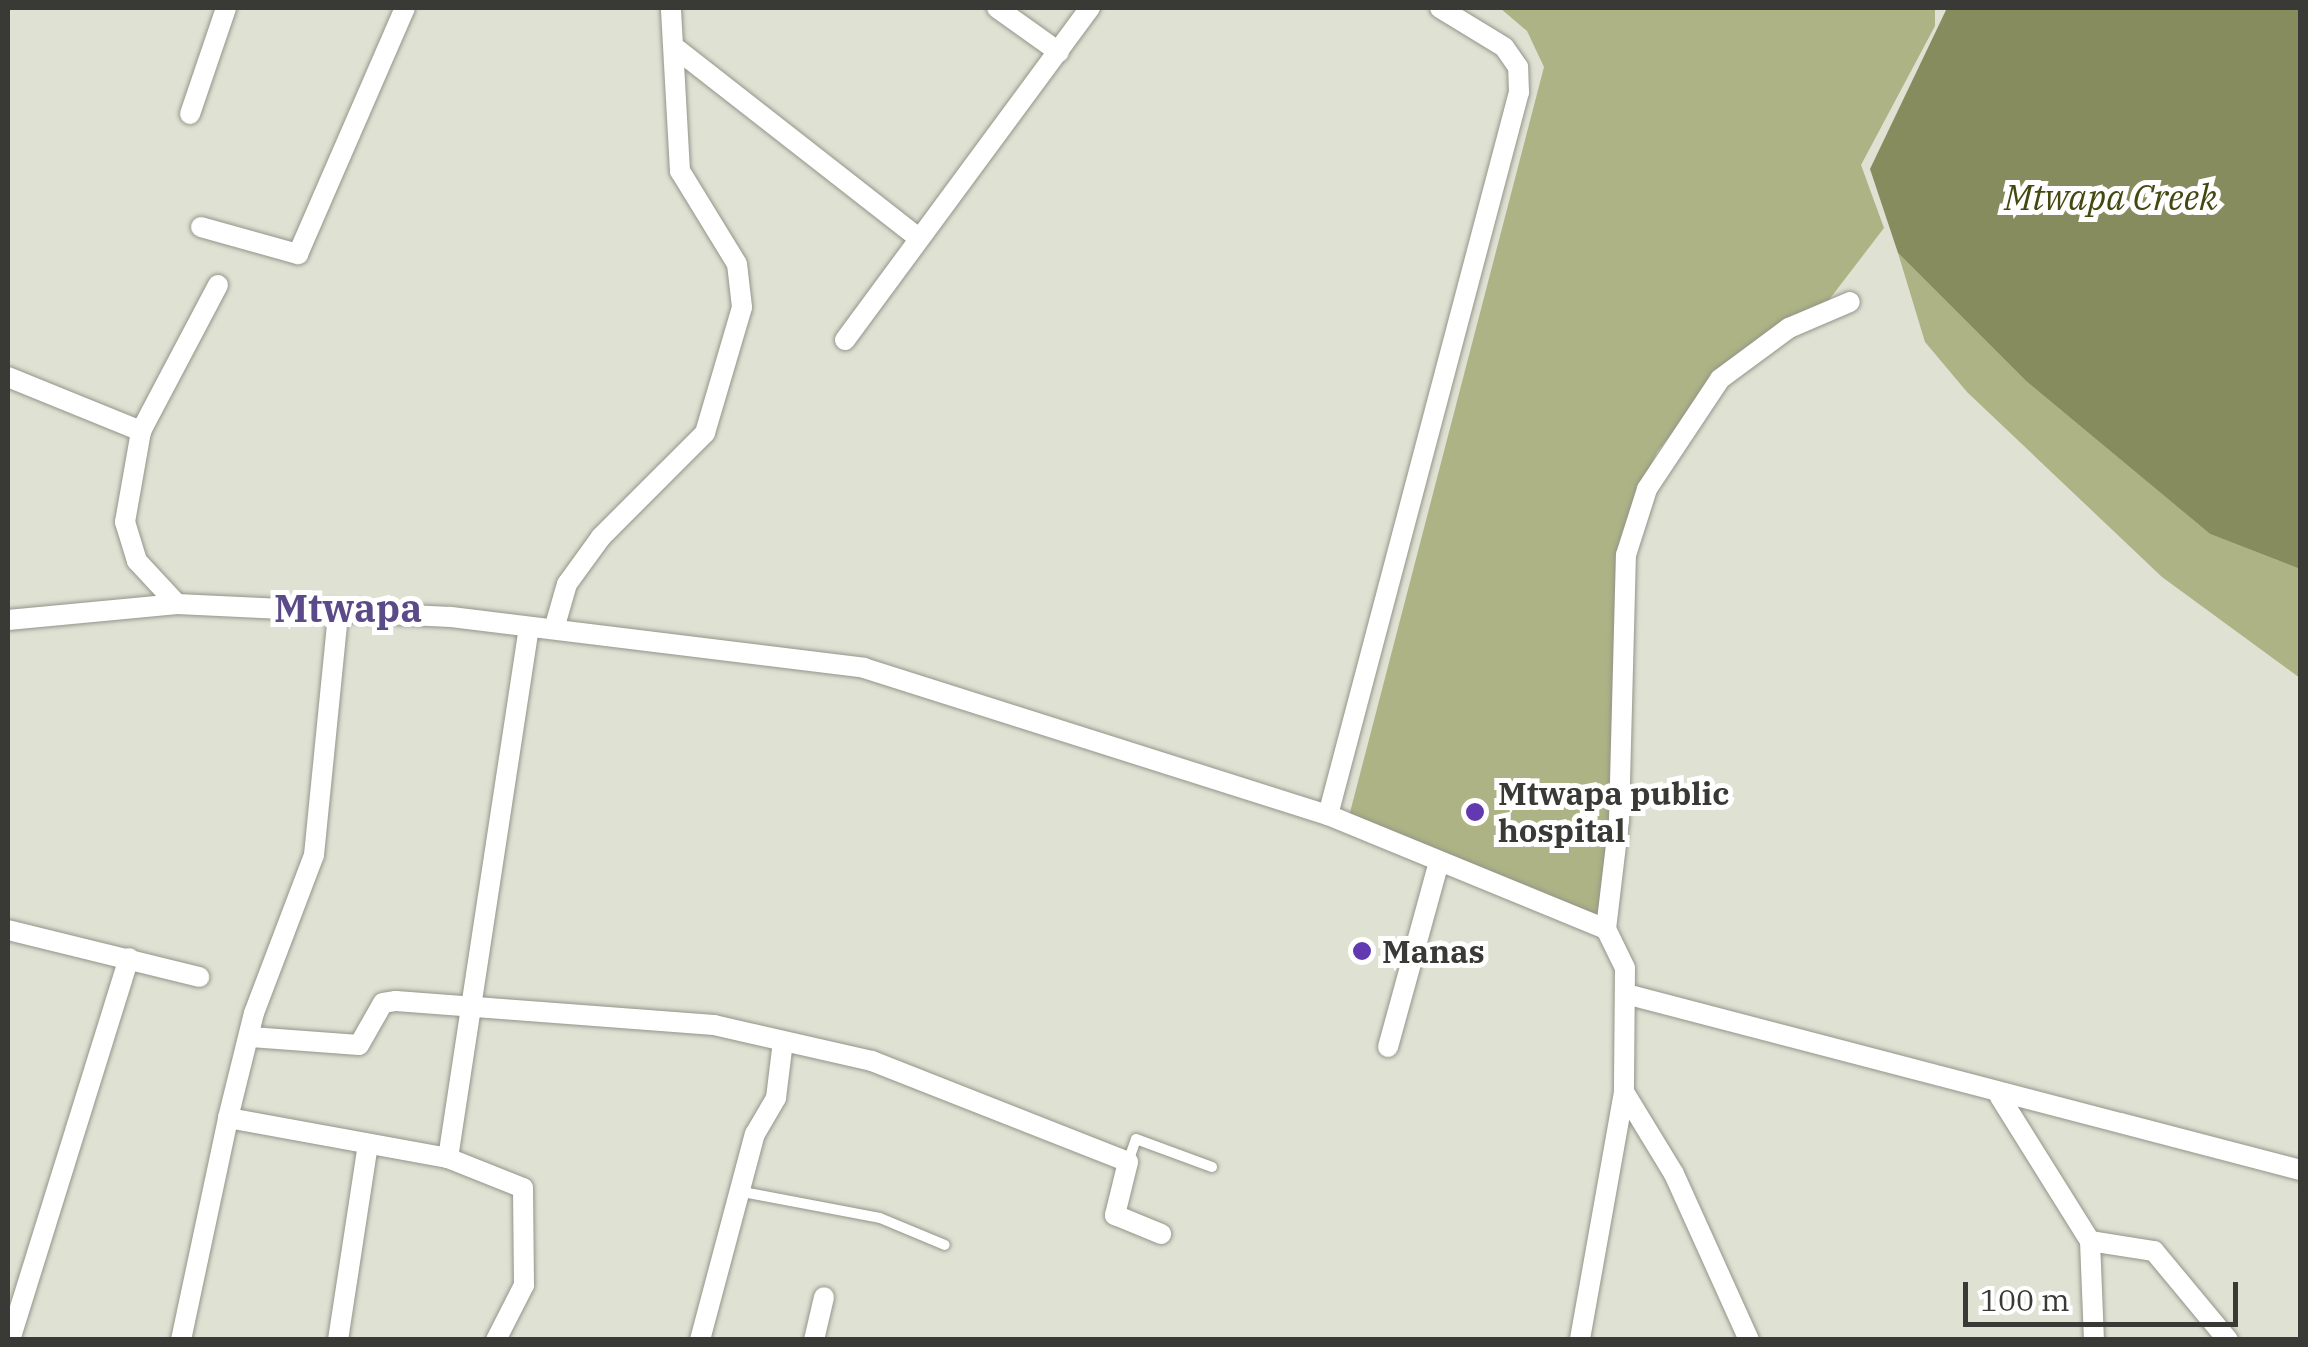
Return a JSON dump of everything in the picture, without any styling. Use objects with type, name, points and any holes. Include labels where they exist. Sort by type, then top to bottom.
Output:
[{"type":"street","points":[[190,114],[226,8]]},
{"type":"street","points":[[201,227],[298,254],[405,8]]},
{"type":"street","points":[[554,628],[567,584],[601,537],[705,433],[734,348],[744,289],[724,235],[680,170],[678,50],[671,8]]},
{"type":"street","points":[[997,8],[1059,52]]},
{"type":"street","points":[[846,340],[917,237],[1090,8]]},
{"type":"street","points":[[1328,816],[1519,92],[1518,67],[1504,47],[1440,8]]},
{"type":"street","points":[[678,50],[917,237]]},
{"type":"street","points":[[177,604],[127,538],[142,432],[218,286]]},
{"type":"street","points":[[1606,928],[1619,820],[1626,555],[1646,490],[1720,379],[1789,328],[1850,302]]},
{"type":"street","points":[[8,376],[142,432]]},
{"type":"street","points":[[8,620],[177,604],[554,628],[864,668],[1328,816],[1606,928],[1620,950],[1626,994],[1624,1092],[1580,1340]]},
{"type":"street","points":[[181,1340],[228,1118],[314,855],[338,616]]},
{"type":"street","points":[[448,1158],[529,626]]},
{"type":"street","points":[[1388,1047],[1439,862]]},
{"type":"street","points":[[8,930],[198,978]]},
{"type":"street","points":[[10,1340],[129,958]]},
{"type":"street","points":[[1626,994],[1870,1053],[2000,1097],[2300,1170]]},
{"type":"street","points":[[252,1037],[358,1046],[383,1003],[470,1013],[714,1024],[872,1061],[1128,1162],[1115,1215],[1161,1234]]},
{"type":"street","points":[[700,1340],[743,1192],[755,1134],[776,1098],[782,1042]]},
{"type":"street","points":[[1624,1092],[1670,1165],[1749,1340]]},
{"type":"street","points":[[2000,1097],[2090,1241],[2094,1340]]},
{"type":"street","points":[[228,1118],[448,1158],[523,1188],[524,1285],[496,1340]]},
{"type":"street","points":[[338,1340],[368,1145]]},
{"type":"street","points":[[2090,1241],[2154,1251],[2228,1340]]},
{"type":"street","points":[[814,1340],[824,1296]]},
{"type":"lane","points":[[1128,1162],[1136,1139],[1212,1167]]},
{"type":"lane","points":[[743,1192],[880,1218],[946,1244]]},
{"type":"shaded area","points":[[1500,8],[1935,8],[1935,26],[1861,165],[1884,228],[1825,305],[1703,395],[1657,452],[1637,494],[1605,917],[1347,824],[1544,67],[1527,31]]},
{"type":"shaded area","points":[[1898,253],[2026,381],[2210,534],[2300,569],[2300,678],[2162,577],[1967,392],[1925,342]]},
{"type":"water","name":"Mtwapa Creek","points":[[1947,8],[2300,8],[2300,569],[2210,534],[2026,381],[1898,253],[1870,169]]},
{"type":"place","name":"Mtwapa public hospital","points":[[1475,812]]},
{"type":"place","name":"Manas","points":[[1362,951]]},
{"type":"district","name":"Mtwapa","points":[[348,608]]}]
